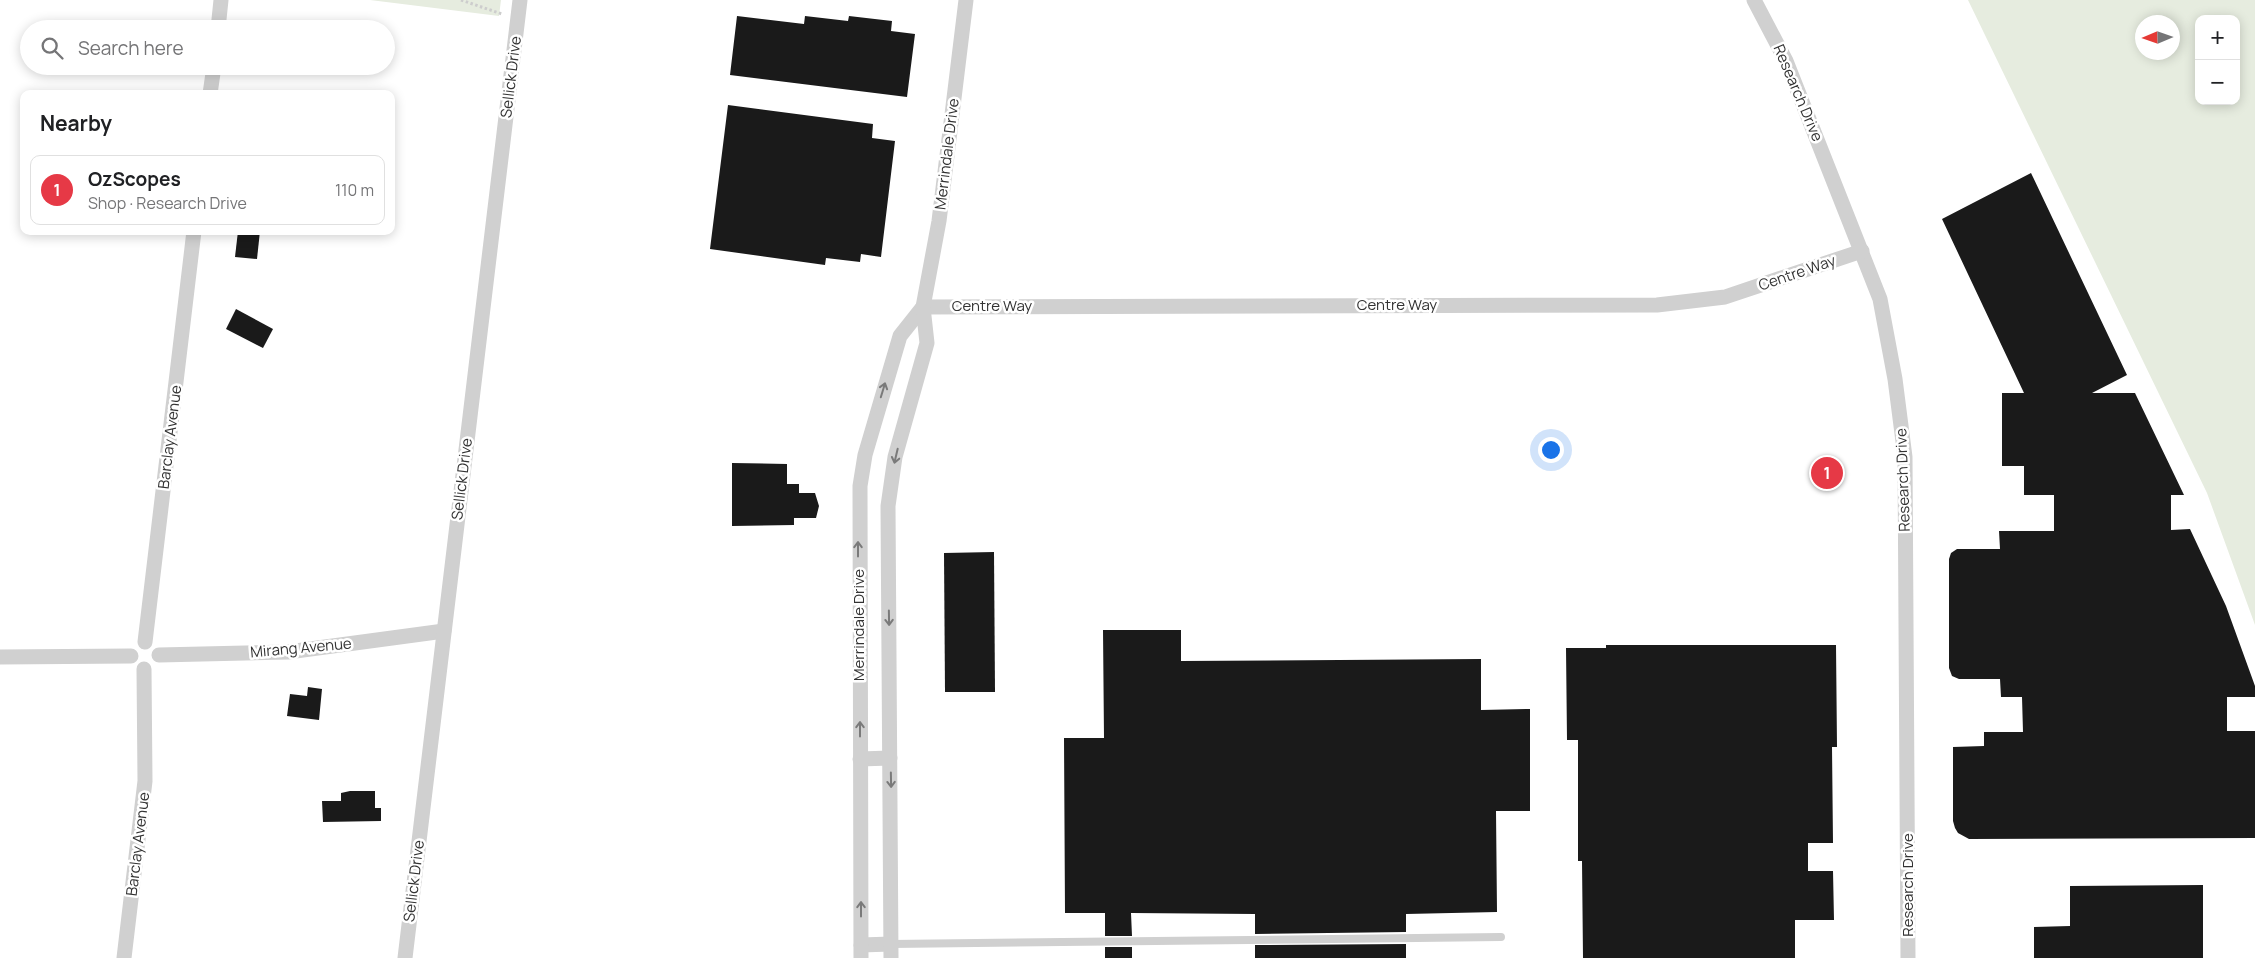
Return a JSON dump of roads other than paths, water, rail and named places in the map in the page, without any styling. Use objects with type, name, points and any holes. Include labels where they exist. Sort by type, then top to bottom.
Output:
[{"type":"street","points":[[219,20],[221,0]]},
{"type":"street","name":"Sellick Drive","points":[[405,958],[520,0]]},
{"type":"street","name":"Merrindale Drive","points":[[891,951],[888,506],[895,457],[927,343],[923,307],[940,221],[966,0]]},
{"type":"street","name":"Research Drive","points":[[1754,0],[1786,61],[1880,299],[1895,379],[1905,457],[1908,958]]},
{"type":"street","points":[[211,90],[213,75]]},
{"type":"street","name":"Barclay Avenue","points":[[145,642],[194,235]]},
{"type":"street","name":"Centre Way","points":[[923,307],[1657,305],[1725,298],[1862,251]]},
{"type":"street","name":"Merrindale Drive","points":[[861,952],[860,486],[865,455],[900,336],[923,307]]},
{"type":"street","name":"Mirang Avenue","points":[[158,655],[288,652],[444,631]]},
{"type":"street","points":[[145,642],[156,647],[158,655],[153,667],[144,670],[134,664],[131,656],[133,648],[145,642]]},
{"type":"street","points":[[0,657],[131,656]]},
{"type":"street","name":"Barclay Avenue","points":[[124,958],[146,781],[144,670]]},
{"type":"street","points":[[860,759],[890,758]]},
{"type":"street","points":[[861,952],[891,951]]},
{"type":"lane","points":[[891,951],[1501,937]]},
{"type":"place","name":"OzScopes","points":[[1827,473]]}]
